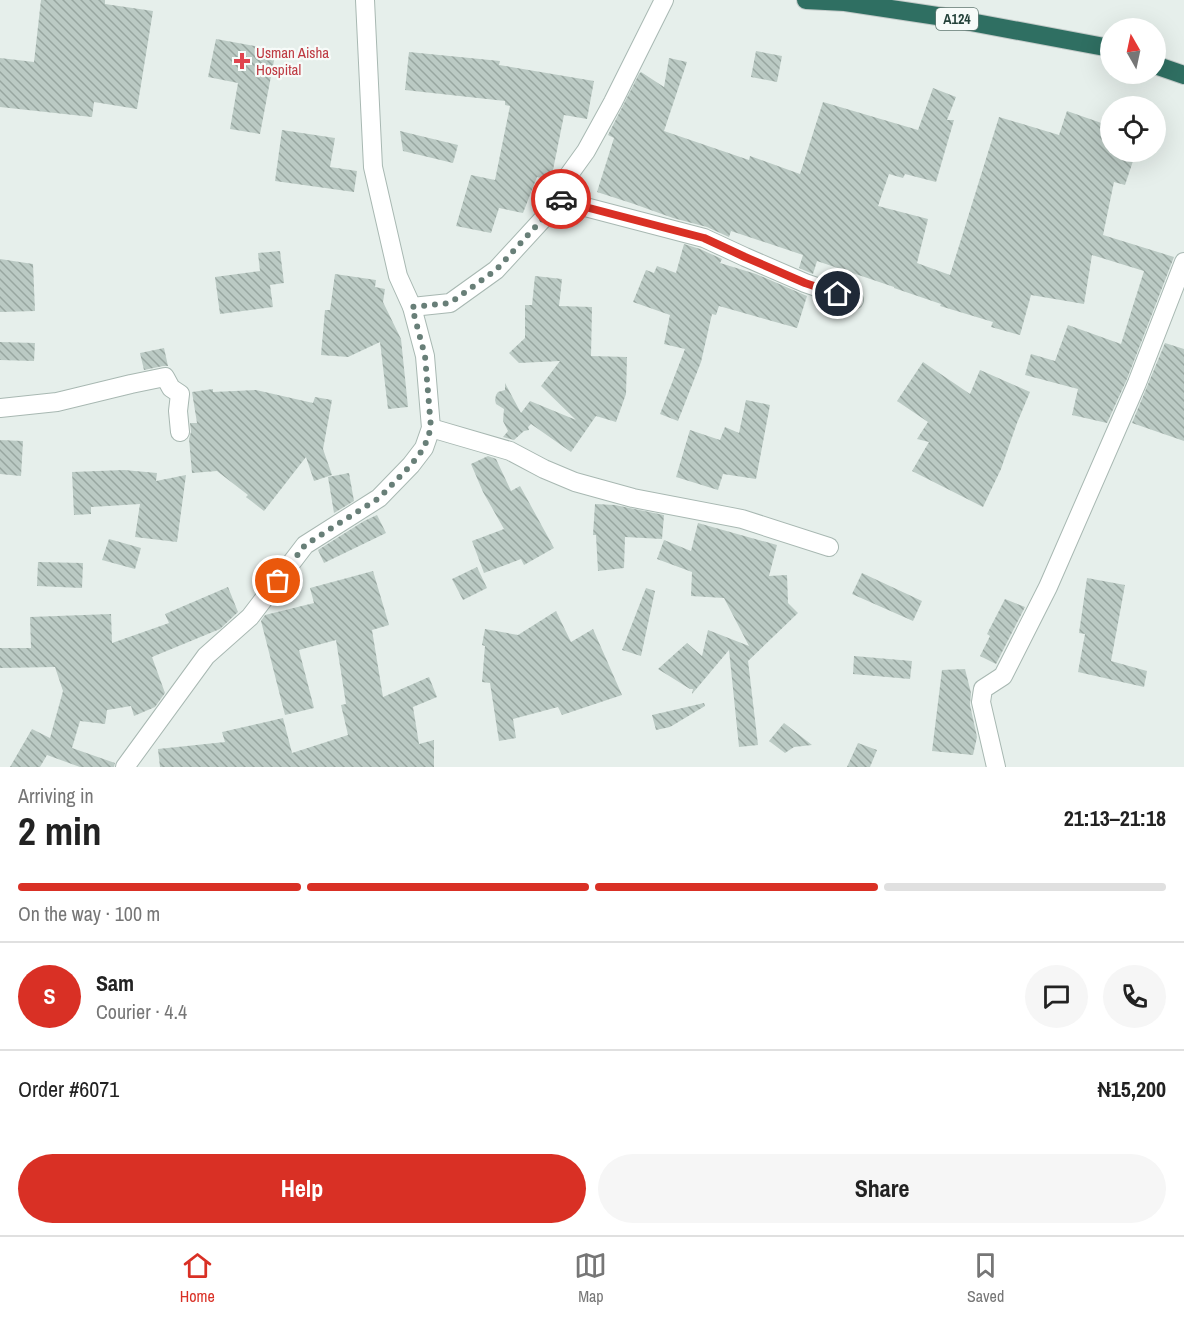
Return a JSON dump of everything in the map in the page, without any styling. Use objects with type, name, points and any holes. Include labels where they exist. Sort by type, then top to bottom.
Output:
[{"type":"highway","name":"A124","points":[[806,0],[845,2],[944,17],[1100,46]]},
{"type":"highway","points":[[1166,68],[1184,75]]},
{"type":"street","points":[[125,767],[206,656],[250,617],[305,545],[379,498],[424,448],[431,428],[425,356],[412,307],[398,276],[373,167],[364,0]]},
{"type":"street","points":[[664,0],[586,151],[567,176],[564,196],[570,203],[704,238],[795,278],[854,300]]},
{"type":"street","points":[[412,307],[450,303],[496,270],[564,196]]},
{"type":"street","points":[[996,767],[981,702],[983,689],[1003,676],[1048,587],[1137,383],[1184,262]]},
{"type":"street","points":[[0,408],[57,402],[165,377],[171,388],[180,394],[178,411],[180,432]]},
{"type":"street","points":[[431,428],[510,451],[575,482],[633,498],[742,519],[829,547]]},
{"type":"building","points":[[41,0],[105,0],[105,4],[153,11],[137,109],[94,102],[92,117],[0,107],[0,58],[34,62]]},
{"type":"building","points":[[216,39],[276,50],[260,134],[230,129],[238,83],[208,77]]},
{"type":"building","points":[[756,51],[782,56],[777,82],[751,77]]},
{"type":"building","points":[[409,52],[500,61],[499,65],[594,81],[587,119],[564,115],[551,180],[537,177],[523,213],[499,208],[491,233],[456,226],[471,175],[495,180],[510,106],[505,105],[505,101],[405,90]]},
{"type":"building","points":[[669,58],[687,62],[664,131],[749,160],[750,156],[800,174],[823,102],[918,130],[933,88],[956,97],[947,120],[954,120],[936,182],[905,174],[903,178],[889,174],[878,206],[928,219],[917,263],[950,275],[999,117],[1059,135],[1067,111],[1100,123],[1100,162],[1133,162],[1125,185],[1114,182],[1103,235],[1174,257],[1127,379],[1107,423],[1072,415],[1078,389],[1025,375],[1031,354],[1055,361],[1068,325],[1121,344],[1144,271],[1092,255],[1084,304],[1031,295],[1020,335],[991,327],[993,322],[940,306],[941,304],[817,261],[813,274],[799,268],[803,255],[731,231],[729,237],[707,227],[597,192],[614,138],[608,135],[639,74],[641,72],[664,87]]},
{"type":"building","points":[[282,130],[335,138],[330,167],[357,171],[354,192],[275,181]]},
{"type":"building","points":[[400,131],[458,145],[453,163],[403,151]]},
{"type":"building","points":[[684,244],[722,259],[720,263],[756,274],[807,296],[797,328],[719,306],[716,315],[712,314],[701,362],[678,421],[660,414],[685,349],[664,344],[670,315],[633,302],[646,270],[654,273],[657,266],[676,273]]},
{"type":"building","points":[[280,251],[284,283],[270,285],[273,307],[220,314],[215,277],[260,271],[258,253]]},
{"type":"building","points":[[0,259],[33,264],[35,311],[0,312]]},
{"type":"building","points":[[335,274],[376,280],[375,287],[385,289],[383,302],[401,339],[408,407],[388,409],[380,342],[348,357],[321,355],[325,310],[330,310]]},
{"type":"building","points":[[535,276],[562,279],[559,306],[592,307],[591,356],[627,357],[626,394],[616,422],[596,416],[571,452],[531,424],[528,427],[529,430],[524,431],[514,440],[503,437],[508,431],[503,421],[504,409],[496,404],[495,400],[498,392],[505,390],[505,383],[521,413],[530,401],[576,420],[541,386],[560,361],[519,363],[509,353],[525,338],[525,305],[532,305]]},
{"type":"building","points":[[0,342],[35,343],[34,361],[0,360]]},
{"type":"building","points":[[1165,343],[1184,349],[1184,441],[1132,423]]},
{"type":"building","points":[[164,348],[168,366],[144,370],[140,353]]},
{"type":"building","points":[[923,362],[970,394],[980,370],[1030,392],[1001,469],[983,507],[912,471],[929,442],[917,439],[928,422],[897,401]]},
{"type":"building","points":[[213,389],[213,392],[256,390],[313,403],[315,397],[332,400],[323,449],[332,475],[314,481],[306,457],[264,511],[246,497],[248,495],[217,471],[192,473],[190,423],[197,423],[192,392]]},
{"type":"building","points":[[746,400],[770,405],[756,479],[723,474],[718,490],[676,477],[690,430],[720,440],[725,427],[739,433]]},
{"type":"building","points":[[0,440],[23,441],[21,476],[0,474]]},
{"type":"building","points":[[488,456],[496,459],[511,491],[520,486],[554,548],[524,565],[521,559],[484,573],[472,541],[504,529],[483,492],[471,464]]},
{"type":"building","points":[[124,470],[157,473],[156,481],[186,475],[177,542],[135,537],[140,504],[91,507],[91,514],[74,515],[72,472]]},
{"type":"building","points":[[349,473],[354,501],[334,513],[328,477]]},
{"type":"building","points":[[595,504],[615,505],[664,515],[662,539],[625,537],[624,568],[598,571],[596,535],[593,535]]},
{"type":"building","points":[[377,515],[386,533],[324,563],[318,550]]},
{"type":"building","points":[[698,523],[777,545],[769,576],[787,575],[788,603],[798,613],[748,661],[758,745],[739,747],[729,650],[692,694],[693,689],[658,669],[687,643],[702,656],[708,630],[749,646],[724,598],[691,596],[692,572],[657,559],[664,540],[691,551]]},
{"type":"building","points":[[109,539],[141,548],[135,569],[102,560]]},
{"type":"building","points":[[38,562],[83,563],[82,588],[37,586]]},
{"type":"building","points":[[477,567],[487,588],[463,600],[452,579]]},
{"type":"building","points":[[373,571],[389,625],[372,630],[383,697],[429,677],[437,697],[413,707],[419,744],[434,740],[434,767],[160,767],[158,749],[225,742],[222,732],[283,718],[292,753],[348,735],[341,705],[346,704],[336,640],[299,650],[314,708],[285,715],[261,621],[265,615],[314,603],[310,588]]},
{"type":"building","points":[[862,573],[922,601],[913,621],[852,594]]},
{"type":"building","points":[[1087,578],[1125,585],[1111,661],[1147,671],[1144,687],[1078,672],[1085,634],[1079,633]]},
{"type":"building","points":[[228,587],[238,612],[220,629],[152,657],[165,693],[155,707],[134,716],[131,706],[107,710],[105,724],[80,721],[72,748],[115,763],[114,767],[80,767],[47,755],[40,767],[10,767],[32,729],[50,738],[63,691],[55,667],[0,668],[0,648],[31,648],[30,617],[111,614],[112,643],[169,623],[165,614]]},
{"type":"building","points":[[646,588],[655,591],[641,656],[622,650]]},
{"type":"building","points":[[1005,599],[1025,607],[996,664],[980,656],[990,636],[987,634]]},
{"type":"building","points":[[556,611],[571,642],[593,629],[622,695],[562,715],[558,707],[513,719],[516,738],[499,741],[490,683],[482,682],[485,646],[482,645],[485,629],[518,635]]},
{"type":"building","points":[[854,656],[912,661],[910,679],[853,674]]},
{"type":"building","points":[[965,669],[977,737],[973,755],[932,751],[942,670]]},
{"type":"building","points":[[704,703],[705,706],[670,727],[656,730],[652,715]]},
{"type":"building","points":[[784,723],[812,745],[794,747],[785,753],[769,741]]},
{"type":"building","points":[[858,743],[877,750],[870,767],[847,767]]},
{"type":"way so far","points":[[278,581],[305,545],[379,498],[424,448],[431,428],[425,356],[412,307],[450,303],[496,270],[561,199]]},
{"type":"place","name":"Usman Aisha Hospital","points":[[242,61]]},
{"type":"route","points":[[561,199],[564,196],[570,203],[704,238],[805,283],[838,294]]}]
